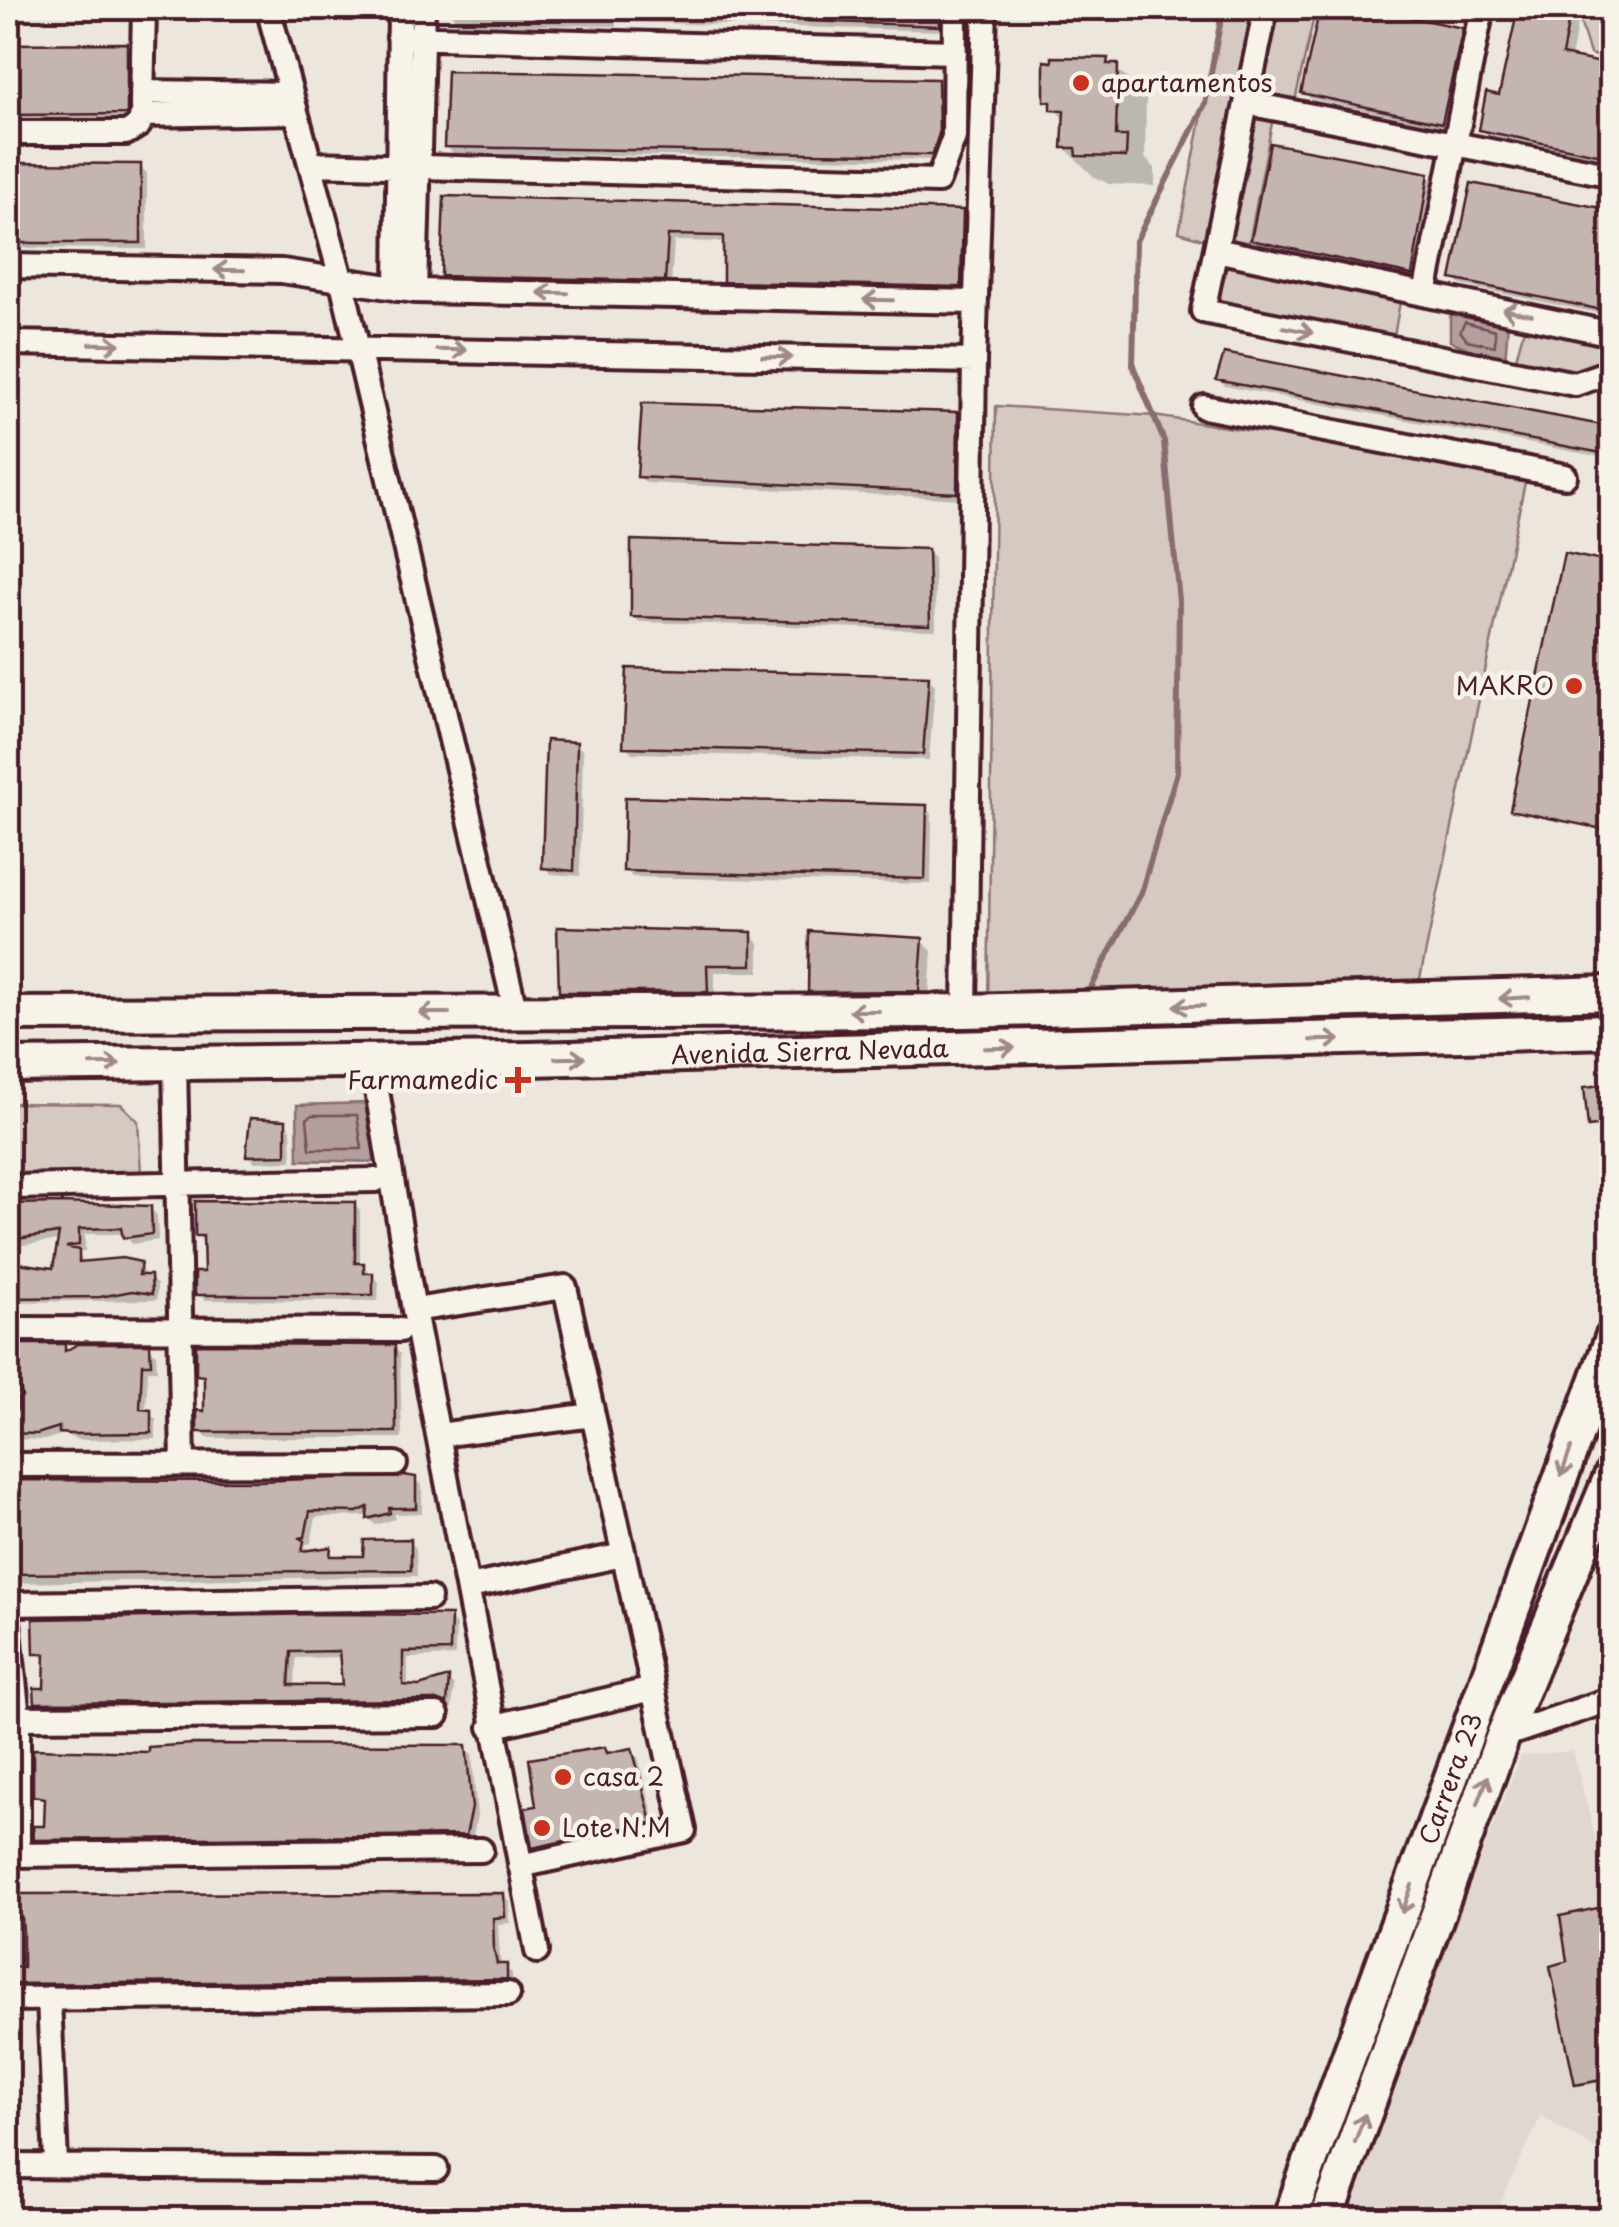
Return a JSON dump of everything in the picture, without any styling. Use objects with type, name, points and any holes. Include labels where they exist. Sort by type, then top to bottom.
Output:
[{"type":"main road","name":"Avenida Sierra Nevada","points":[[8,1014],[966,1011],[1612,993]]},
{"type":"main road","name":"Avenida Sierra Nevada","points":[[8,1066],[1612,1032]]},
{"type":"main road","name":"Carrera 23","points":[[1289,2220],[1612,1338]]},
{"type":"main road","name":"Carrera 23","points":[[1326,2220],[1502,1736],[1612,1474]]},
{"type":"street","points":[[8,133],[126,132],[139,125],[144,8]]},
{"type":"street","points":[[268,8],[342,282],[516,1012]]},
{"type":"street","points":[[400,8],[411,38]]},
{"type":"street","points":[[406,290],[411,38],[423,8]]},
{"type":"street","points":[[312,164],[938,181],[954,136],[955,8]]},
{"type":"street","points":[[966,1011],[975,302],[985,8]]},
{"type":"street","points":[[1266,8],[1202,312],[1576,384],[1612,371]]},
{"type":"street","points":[[1426,294],[1482,8]]},
{"type":"street","points":[[411,38],[955,52]]},
{"type":"street","points":[[142,103],[292,103]]},
{"type":"street","points":[[1247,103],[1612,175]]},
{"type":"street","points":[[1216,250],[1612,334]]},
{"type":"street","points":[[8,266],[282,271],[406,290],[975,302]]},
{"type":"street","points":[[8,343],[974,360]]},
{"type":"street","points":[[1204,407],[1565,476]]},
{"type":"street","points":[[372,1061],[491,1727],[537,1951]]},
{"type":"street","points":[[174,1063],[183,1464]]},
{"type":"street","points":[[12,1187],[376,1180]]},
{"type":"street","points":[[414,1310],[565,1287],[684,1830],[520,1866]]},
{"type":"street","points":[[8,1329],[400,1330]]},
{"type":"street","points":[[439,1436],[593,1414]]},
{"type":"street","points":[[8,1465],[396,1464]]},
{"type":"street","points":[[468,1587],[624,1555]]},
{"type":"street","points":[[8,1604],[429,1598]]},
{"type":"street","points":[[8,1622],[18,1718],[13,1855],[481,1850]]},
{"type":"street","points":[[491,1727],[653,1689]]},
{"type":"street","points":[[1502,1736],[1612,1699]]},
{"type":"street","points":[[18,1718],[437,1716]]},
{"type":"street","points":[[8,1998],[508,1994]]},
{"type":"street","points":[[49,1998],[56,2164]]},
{"type":"street","points":[[8,2166],[436,2168]]},
{"type":"shaded area","points":[[1223,8],[1316,8],[1294,105],[1276,102],[1247,253],[1179,232]]},
{"type":"shaded area","points":[[1576,8],[1608,8],[1611,12],[1611,60],[1590,54]]},
{"type":"shaded area","points":[[1220,258],[1401,296],[1393,342],[1209,308]]},
{"type":"shaded area","points":[[1526,321],[1611,341],[1612,364],[1575,384],[1514,366]]},
{"type":"shaded area","points":[[996,406],[1154,416],[1527,473],[1415,1002],[988,1010]]},
{"type":"shaded area","points":[[8,1103],[121,1104],[138,1121],[141,1173],[8,1174]]},
{"type":"shaded area","points":[[1573,1751],[1611,1901],[1611,2158],[1541,2116],[1493,2219],[1337,2220],[1521,1756]]},
{"type":"water","points":[[1457,310],[1508,322],[1505,363],[1450,341],[1450,317]]},
{"type":"water","points":[[367,1103],[375,1162],[298,1160],[297,1105]]},
{"type":"building","points":[[808,8],[940,8],[940,26],[808,21]]},
{"type":"building","points":[[1320,8],[1364,8],[1463,28],[1442,123],[1301,93]]},
{"type":"building","points":[[1518,8],[1571,8],[1562,55],[1612,65],[1612,157],[1479,130],[1486,92],[1499,95]]},
{"type":"building","points":[[127,43],[127,114],[8,115],[8,44]]},
{"type":"building","points":[[1052,57],[1108,58],[1107,64],[1118,64],[1116,136],[1127,136],[1126,157],[1077,156],[1076,148],[1062,148],[1064,111],[1051,110],[1051,102],[1044,101],[1044,61],[1052,62]]},
{"type":"building","points":[[447,71],[938,79],[939,134],[932,155],[444,147]]},
{"type":"building","points":[[1270,143],[1429,173],[1412,275],[1251,240]]},
{"type":"building","points":[[8,163],[141,164],[141,243],[8,243]]},
{"type":"building","points":[[1471,183],[1612,210],[1612,312],[1451,279]]},
{"type":"building","points":[[444,196],[963,210],[961,287],[723,282],[723,236],[668,235],[665,281],[441,276]]},
{"type":"building","points":[[1224,353],[1612,427],[1612,455],[1216,380]]},
{"type":"building","points":[[642,403],[958,412],[957,493],[637,477]]},
{"type":"building","points":[[631,540],[928,549],[930,625],[631,617]]},
{"type":"building","name":"MAKRO","points":[[1564,553],[1612,563],[1612,831],[1510,810]]},
{"type":"building","points":[[627,668],[929,676],[923,754],[623,747]]},
{"type":"building","points":[[546,740],[577,742],[574,871],[542,868]]},
{"type":"building","points":[[625,797],[927,805],[925,879],[623,871]]},
{"type":"building","points":[[557,927],[752,932],[752,965],[707,965],[708,992],[559,992]]},
{"type":"building","points":[[809,931],[923,938],[919,991],[808,992]]},
{"type":"building","points":[[1612,1084],[1612,1124],[1588,1127],[1584,1087]]},
{"type":"building","points":[[250,1118],[286,1120],[286,1155],[246,1156]]},
{"type":"building","points":[[195,1201],[355,1202],[355,1263],[364,1263],[364,1273],[373,1273],[373,1295],[195,1295],[195,1272],[204,1272],[203,1236],[195,1236]]},
{"type":"building","points":[[8,1204],[151,1206],[152,1234],[123,1238],[121,1228],[79,1229],[79,1245],[66,1247],[79,1250],[79,1262],[122,1258],[141,1262],[139,1275],[151,1275],[152,1294],[132,1291],[100,1297],[8,1298],[8,1274],[19,1275],[18,1263],[53,1268],[59,1233],[16,1239],[17,1228],[8,1228]]},
{"type":"building","points":[[8,1344],[65,1344],[65,1351],[78,1344],[150,1344],[151,1364],[142,1364],[140,1409],[151,1410],[151,1433],[70,1434],[59,1433],[59,1427],[37,1434],[8,1433],[8,1409],[17,1410],[18,1397],[22,1397],[16,1365],[8,1366]]},
{"type":"building","points":[[196,1344],[395,1345],[396,1432],[197,1432],[197,1410],[204,1411],[204,1376],[196,1375]]},
{"type":"building","points":[[416,1477],[416,1508],[389,1508],[390,1513],[367,1519],[368,1507],[357,1512],[310,1511],[305,1537],[300,1538],[304,1541],[302,1551],[331,1547],[330,1556],[363,1556],[364,1540],[411,1539],[411,1570],[8,1574],[12,1515],[8,1514],[8,1480],[260,1481]]},
{"type":"building","points":[[451,1615],[450,1651],[403,1652],[403,1685],[419,1686],[449,1677],[447,1704],[437,1700],[35,1703],[34,1688],[44,1688],[45,1654],[34,1654],[33,1619]],"holes":[[[339,1651],[342,1685],[289,1685],[291,1652]]]},
{"type":"building","points":[[466,1745],[472,1808],[466,1835],[34,1840],[33,1826],[44,1826],[45,1798],[33,1796],[33,1749],[148,1752],[148,1747]]},
{"type":"building","points":[[605,1747],[607,1753],[632,1748],[652,1822],[532,1848],[525,1808],[536,1806],[529,1759]]},
{"type":"building","points":[[504,1893],[505,1917],[493,1918],[494,1950],[497,1964],[507,1964],[507,1979],[8,1984],[8,1966],[23,1967],[23,1933],[22,1917],[8,1917],[8,1894]]},
{"type":"building","points":[[1612,1905],[1612,2078],[1575,2085],[1550,1966],[1567,1961],[1560,1916]]},
{"type":"waterway","points":[[1085,999],[1141,893],[1177,772],[1179,602],[1164,441],[1133,366],[1136,241],[1205,104],[1223,8]]},
{"type":"place","name":"apartamentos","points":[[1081,83]]},
{"type":"place","name":"MAKRO","points":[[1574,686]]},
{"type":"place","name":"Farmamedic","points":[[518,1080]]},
{"type":"place","name":"casa 2","points":[[563,1777]]},
{"type":"place","name":"Lote N.M","points":[[542,1828]]}]
